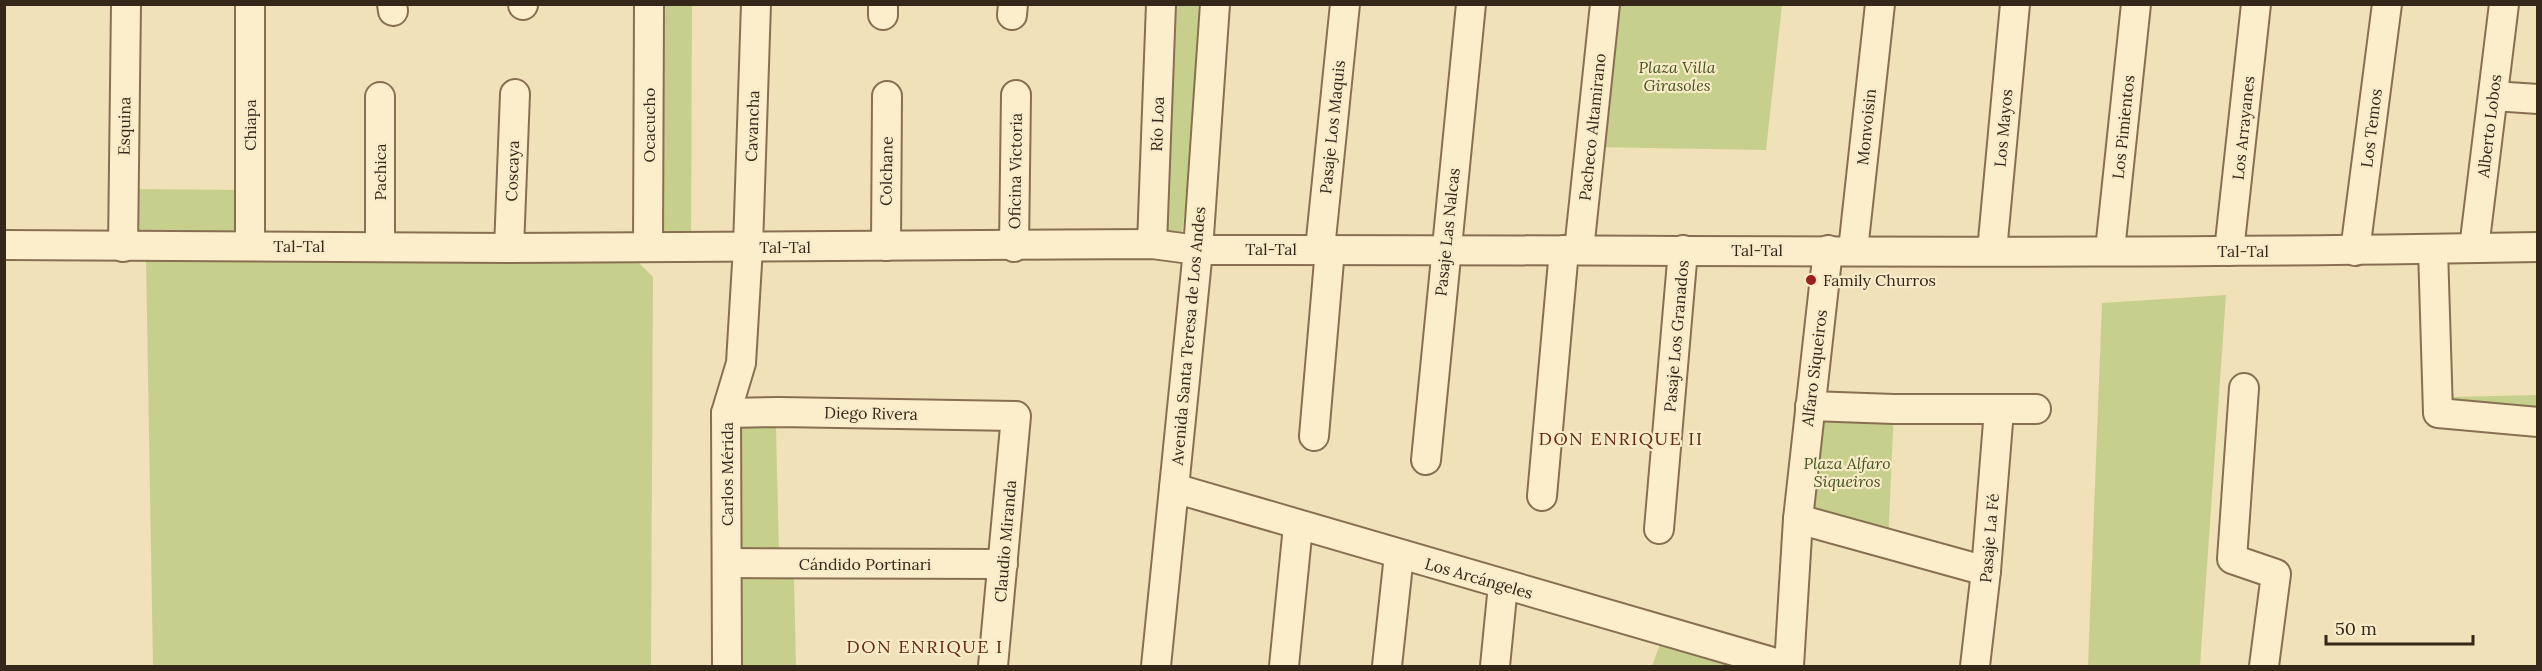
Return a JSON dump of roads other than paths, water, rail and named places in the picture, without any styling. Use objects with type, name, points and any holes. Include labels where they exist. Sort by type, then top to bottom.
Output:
[{"type":"street","name":"Esquina","points":[[123,247],[126,4]]},
{"type":"street","name":"Chiapa","points":[[250,4],[250,246]]},
{"type":"street","name":"Ocacucho","points":[[648,246],[649,4]]},
{"type":"street","name":"Cavancha","points":[[748,247],[756,4]]},
{"type":"street","name":"Río Loa","points":[[1152,244],[1161,4]]},
{"type":"street","name":"Avenida Santa Teresa de Los Andes","points":[[1156,666],[1198,250],[1215,4]]},
{"type":"street","name":"Pasaje Los Maquis","points":[[1314,436],[1325,249],[1345,4]]},
{"type":"street","name":"Pasaje Las Nalcas","points":[[1425,460],[1471,4]]},
{"type":"street","name":"Pacheco Altamirano","points":[[1542,496],[1605,4]]},
{"type":"street","name":"Monvoisin","points":[[1840,250],[1880,4]]},
{"type":"street","name":"Los Mayos","points":[[1992,250],[2015,4]]},
{"type":"street","name":"Los Pimientos","points":[[2110,250],[2136,4]]},
{"type":"street","name":"Los Arrayanes","points":[[2229,251],[2256,4]]},
{"type":"street","name":"Los Temos","points":[[2355,251],[2387,4]]},
{"type":"street","name":"Alberto Lobos","points":[[2474,248],[2504,4]]},
{"type":"street","name":"Coscaya","points":[[509,248],[515,94]]},
{"type":"street","name":"Oficina Victoria","points":[[1014,247],[1016,95]]},
{"type":"street","name":"Colchane","points":[[886,246],[887,96]]},
{"type":"street","points":[[2493,96],[2538,99]]},
{"type":"street","name":"Pachica","points":[[380,97],[380,246]]},
{"type":"street","name":"Tal-Tal","points":[[4,245],[509,248],[1014,247],[1152,244],[1198,250],[2229,251],[2538,247]]},
{"type":"street","name":"Carlos Mérida","points":[[727,666],[726,413],[741,363],[748,247]]},
{"type":"street","points":[[2433,249],[2438,413],[2538,422]]},
{"type":"street","name":"Pasaje Los Granados","points":[[1659,529],[1683,250]]},
{"type":"street","name":"Alfaro Siqueiros","points":[[1780,666],[1810,406],[1840,250]]},
{"type":"street","points":[[2244,388],[2232,559],[2276,574],[2264,666]]},
{"type":"street","points":[[1810,406],[2036,409]]},
{"type":"street","name":"Pasaje La Fé","points":[[1976,666],[1999,410]]},
{"type":"street","name":"Diego Rivera","points":[[726,413],[1016,416]]},
{"type":"street","name":"Claudio Miranda","points":[[993,666],[1016,416]]},
{"type":"street","name":"Los Arcángeles","points":[[1174,488],[1780,666]]},
{"type":"street","points":[[1798,519],[1986,571]]},
{"type":"street","points":[[1284,666],[1298,526]]},
{"type":"street","points":[[1387,666],[1399,555]]},
{"type":"street","name":"Cándido Portinari","points":[[727,563],[1003,564]]},
{"type":"street","points":[[1495,666],[1503,585]]},
{"type":"place","name":"Family Churros","points":[[1811,280]]},
{"type":"district","name":"DON ENRIQUE II","points":[[1621,438]]},
{"type":"district","name":"DON ENRIQUE I","points":[[925,646]]},
{"type":"park label","name":"Plaza Villa Girasoles","points":[[1677,76]]},
{"type":"park label","name":"Plaza Alfaro Siqueiros","points":[[1847,472]]}]
